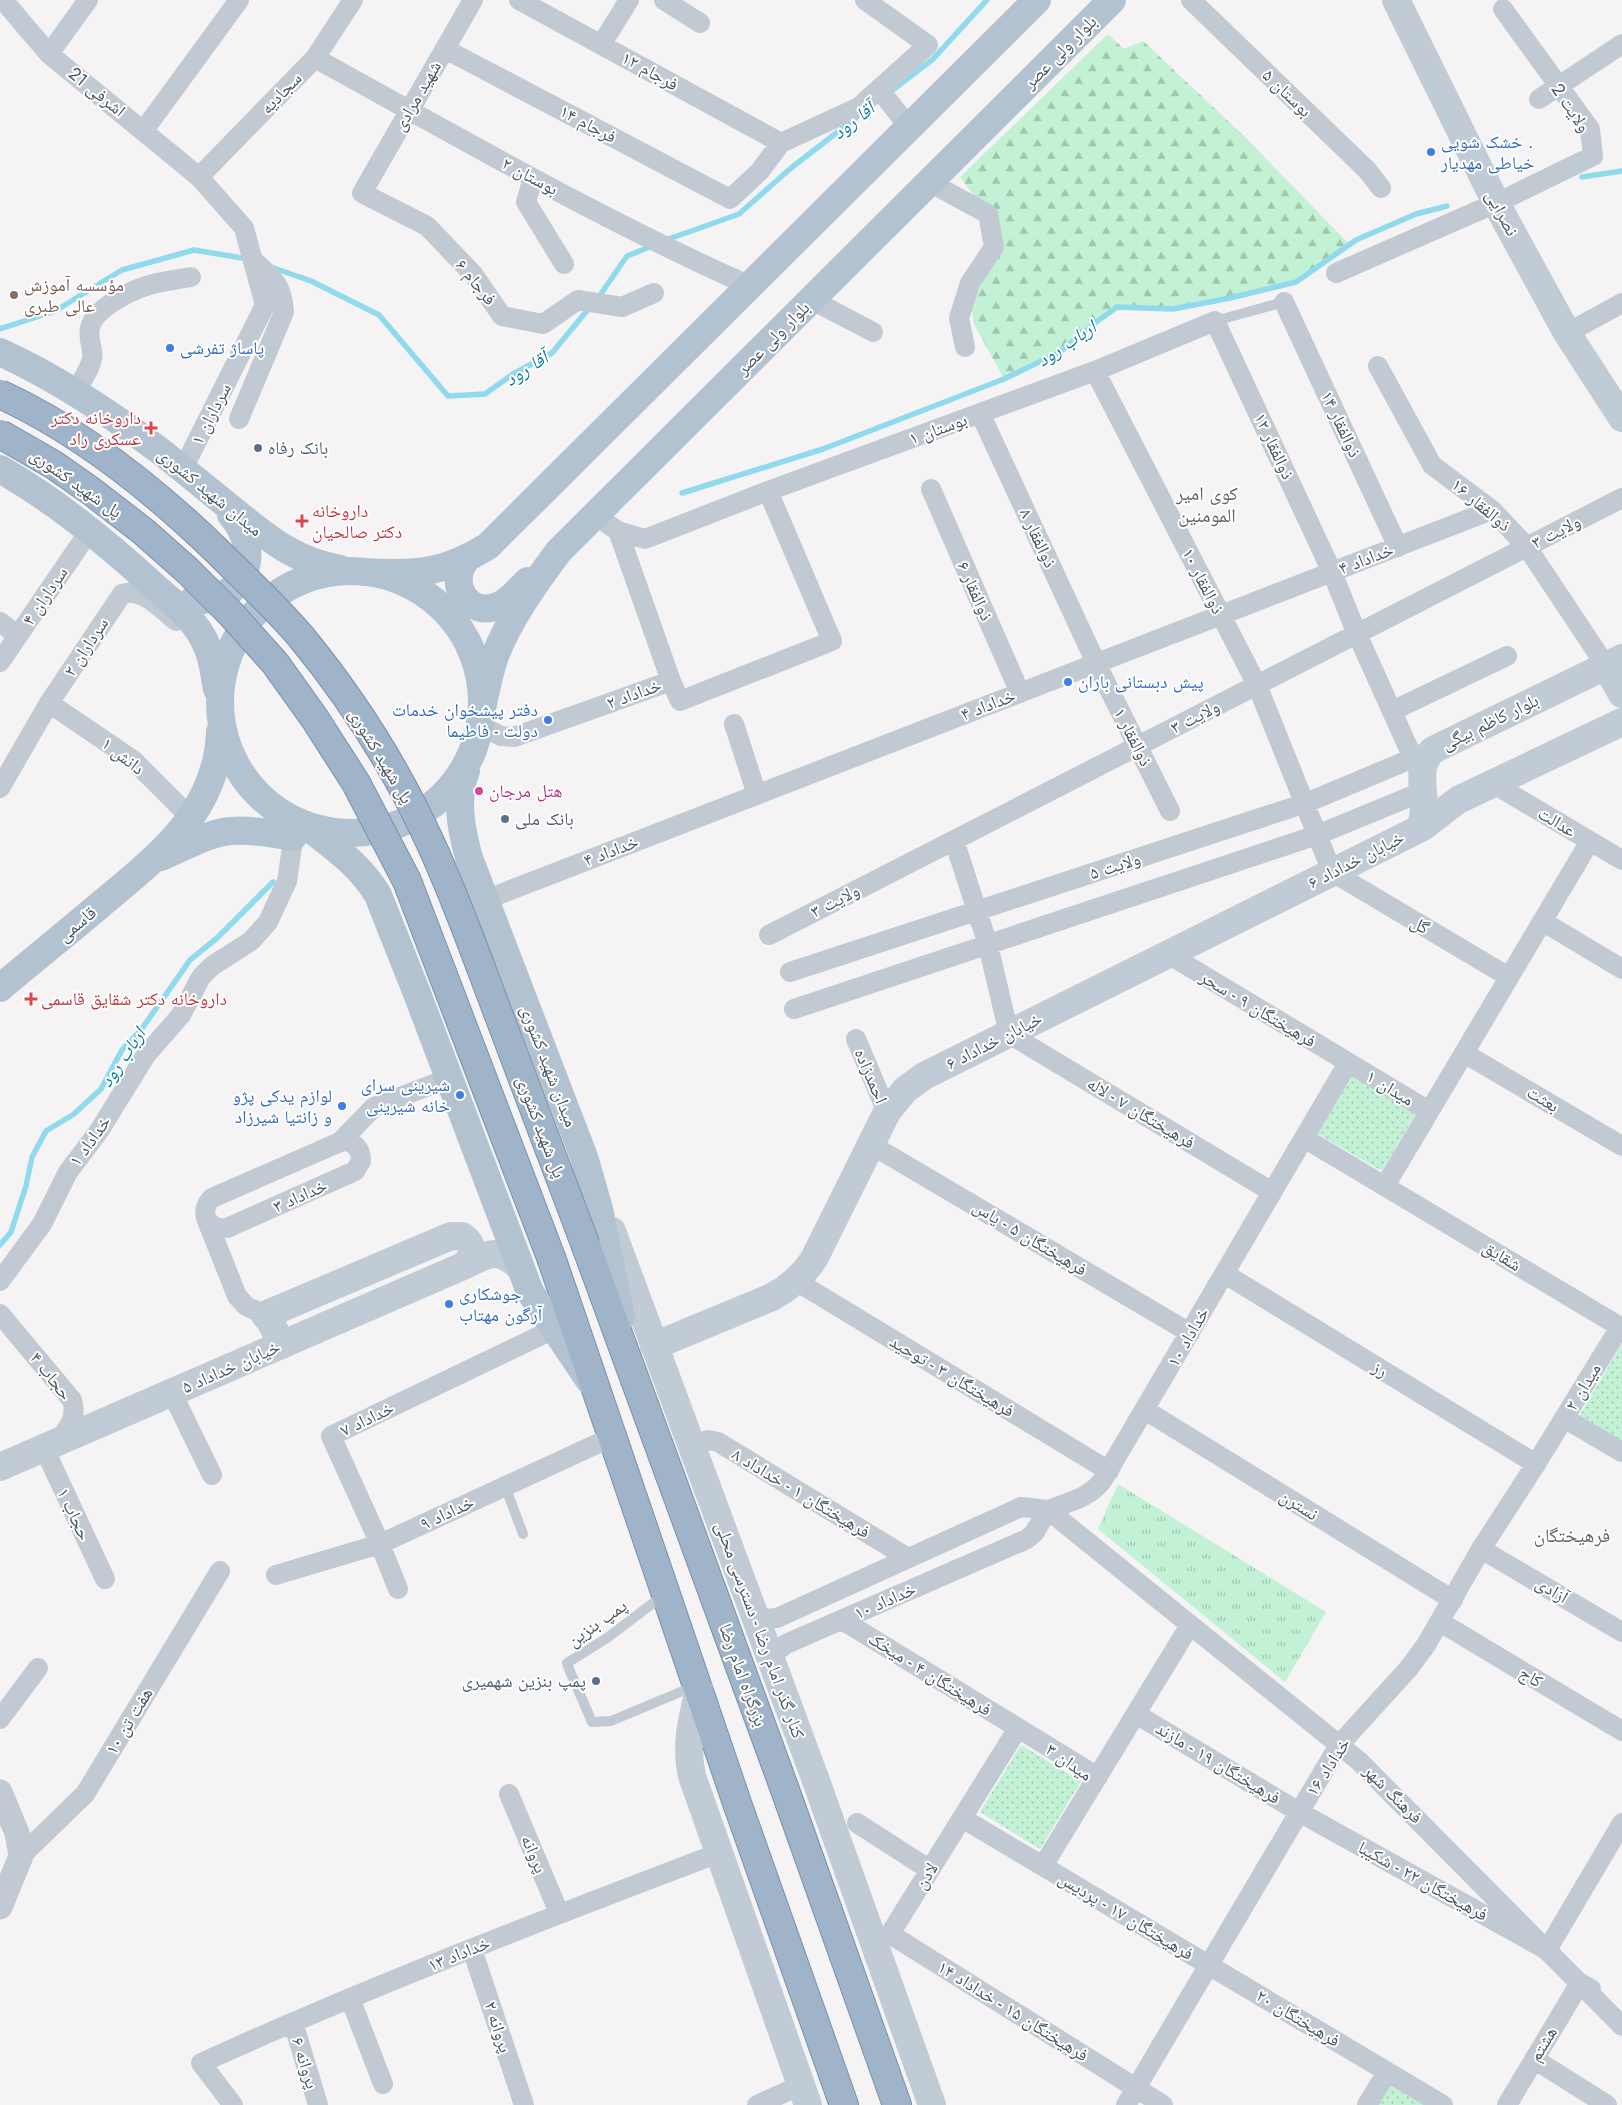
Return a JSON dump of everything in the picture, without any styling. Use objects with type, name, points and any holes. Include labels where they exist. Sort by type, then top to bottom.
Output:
[{"type":"highway","name":"پل شهید کشوری","points":[[0,394],[56,424],[98,452],[183,519],[262,595],[301,637],[346,699],[394,774],[441,867],[475,951],[586,1246]]},
{"type":"highway","name":"پل شهید کشوری","points":[[0,434],[54,465],[91,491],[144,532],[188,571],[231,614],[275,663],[315,719],[356,783],[407,881],[552,1260],[597,1391]]},
{"type":"highway","name":"بزرگراه امام رضا","points":[[586,1246],[788,1796],[897,2105]]},
{"type":"highway","points":[[597,1391],[665,1594],[844,2105]]},
{"type":"main road","points":[[357,572],[404,574],[443,568],[468,557],[496,538],[1037,0]]},
{"type":"main road","name":"بلوار ولی عصر","points":[[481,717],[490,672],[498,648],[515,616],[559,552],[1112,0]]},
{"type":"main road","name":"نصرایی","points":[[1396,0],[1568,333],[1622,418]]},
{"type":"main road","points":[[1408,0],[1501,201],[1622,390]]},
{"type":"main road","name":"میدان شهید کشوری","points":[[0,352],[75,392],[125,426],[281,547],[314,564],[388,576],[411,586],[432,599],[450,616],[464,636],[475,659],[481,683],[481,717],[471,756],[461,783],[459,797],[463,832],[469,858],[584,1157],[599,1209],[635,1380]]},
{"type":"main road","name":"میدان شهید کشوری","points":[[0,469],[42,495],[90,530],[187,616],[206,644],[214,671],[220,712],[231,756],[245,780],[263,799],[297,827],[344,854],[362,871],[378,895],[530,1292],[597,1391]]},
{"type":"main road","points":[[127,562],[182,596],[194,600],[216,598],[235,586],[244,572],[248,557],[245,535],[240,525],[205,487]]},
{"type":"main road","points":[[468,557],[462,564],[459,572],[459,587],[467,600],[487,608],[503,604],[559,552]]},
{"type":"main road","name":"میدان شهید کشوری","points":[[220,712],[222,678],[229,653],[242,629],[258,609],[279,592],[302,580],[326,573],[357,572]]},
{"type":"main road","points":[[1614,662],[1622,694]]},
{"type":"main road","name":"بلوار کاظم بیگی","points":[[1425,753],[1614,662]]},
{"type":"main road","points":[[153,861],[190,818],[201,802],[213,778],[219,752],[220,712]]},
{"type":"main road","points":[[1421,828],[1462,798],[1622,722]]},
{"type":"main road","name":"بلوار کاظم بیگی","points":[[1421,828],[1425,813],[1423,765],[1430,753],[1425,753]]},
{"type":"main road","name":"میدان شهید کشوری","points":[[297,827],[348,834],[374,832],[400,824],[424,812],[443,797],[459,778],[471,756]]},
{"type":"main road","points":[[1424,792],[1431,791],[1462,798]]},
{"type":"main road","points":[[153,861],[210,836],[229,831],[297,827]]},
{"type":"main road","name":"خیابان خداداد ۶","points":[[654,1346],[772,1297],[796,1281],[815,1257],[886,1112],[905,1090],[924,1076],[1421,828]]},
{"type":"main road","points":[[383,908],[379,882],[382,870],[386,859],[403,842],[414,837],[438,836],[460,847],[469,858]]},
{"type":"main road","name":"قاسمی","points":[[0,988],[153,861]]},
{"type":"main road","name":"کنار گذر امام رضا - دسترسی محلی","points":[[584,1157],[824,1801],[932,2105]]},
{"type":"main road","name":"خیابان خداداد ۵","points":[[265,1315],[451,1236],[462,1236],[467,1239],[472,1249],[470,1260],[461,1267]]},
{"type":"main road","name":"خیابان خداداد ۵","points":[[0,1467],[496,1253],[502,1254],[520,1266]]},
{"type":"main road","points":[[265,1315],[282,1345]]},
{"type":"main road","points":[[686,1518],[735,1608],[789,1751],[824,1801]]},
{"type":"main road","points":[[698,1687],[689,1736],[689,1766],[805,2095]]},
{"type":"street","name":"اشرفی 21","points":[[3,0],[49,54],[199,177],[244,228]]},
{"type":"street","points":[[49,54],[88,0]]},
{"type":"street","points":[[144,130],[239,0]]},
{"type":"street","name":"سجادیه","points":[[199,177],[315,58],[353,0]]},
{"type":"street","name":"شهید مرادی","points":[[362,193],[473,0]]},
{"type":"street","name":"فرجام ۱۲","points":[[519,0],[781,143]]},
{"type":"street","points":[[601,45],[629,0]]},
{"type":"street","points":[[664,0],[700,23]]},
{"type":"street","points":[[781,143],[884,95],[928,45],[866,0]]},
{"type":"street","name":"بوستان ۵","points":[[1191,0],[1367,170],[1381,188]]},
{"type":"street","name":"ولایت 2","points":[[1501,201],[1593,156],[1590,129],[1503,9]]},
{"type":"street","points":[[1539,99],[1622,44]]},
{"type":"street","name":"فرجام ۱۴","points":[[445,49],[730,199],[760,172],[781,143]]},
{"type":"street","name":"بوستان ۲","points":[[315,58],[533,178],[685,257],[750,286]]},
{"type":"street","points":[[884,95],[909,127]]},
{"type":"street","points":[[533,178],[526,202],[564,264]]},
{"type":"street","points":[[929,182],[988,214],[994,247],[970,283],[959,318],[965,347]]},
{"type":"street","name":"فرجام ۶","points":[[362,193],[427,226],[473,274],[502,316],[543,324],[578,300],[622,307],[654,293]]},
{"type":"street","points":[[1336,273],[1501,201]]},
{"type":"street","name":"سرداران ۱","points":[[182,469],[265,304],[244,228]]},
{"type":"street","points":[[239,419],[284,312],[283,295],[274,280],[255,268]]},
{"type":"street","points":[[75,392],[91,362],[93,352],[89,329],[95,316],[105,306],[145,286],[191,277]]},
{"type":"street","points":[[812,300],[873,332]]},
{"type":"street","name":"ذوالفقار ۱۴","points":[[1284,302],[1398,547]]},
{"type":"street","points":[[1580,326],[1622,303]]},
{"type":"street","name":"بوستان ۱","points":[[595,516],[618,531],[645,539],[768,491],[1095,371],[1215,321]]},
{"type":"street","name":"ذوالفقار ۱۲","points":[[1215,321],[1332,572],[1357,634],[1392,711],[1425,753]]},
{"type":"street","name":"ذوالفقار ۱۶","points":[[1378,366],[1432,465],[1492,510],[1527,547],[1614,662]]},
{"type":"street","name":"ذوالفقار ۱۰","points":[[1095,371],[1257,685],[1306,803],[1332,872]]},
{"type":"street","name":"ذوالفقار ۸","points":[[980,413],[1096,663]]},
{"type":"street","name":"ذوالفقار ۶","points":[[931,489],[1020,693]]},
{"type":"street","name":"خداداد ۲","points":[[481,717],[501,736],[514,737],[671,681],[680,701],[832,641],[768,491]]},
{"type":"street","name":"ولایت ۳","points":[[769,935],[1622,498]]},
{"type":"street","name":"خداداد ۴","points":[[485,900],[1492,510]]},
{"type":"street","name":"سرداران ۴","points":[[0,662],[90,530]]},
{"type":"street","points":[[618,531],[671,681]]},
{"type":"street","name":"سرداران ۲","points":[[0,788],[49,703],[122,594],[135,592],[142,595],[206,644]]},
{"type":"street","points":[[0,622],[17,636]]},
{"type":"street","points":[[1392,711],[1507,656]]},
{"type":"street","name":"ذوالفقار ۱","points":[[1096,663],[1170,811]]},
{"type":"street","name":"دانش ۱","points":[[49,703],[133,760],[190,818]]},
{"type":"street","points":[[734,724],[757,795]]},
{"type":"street","name":"ولایت ۵","points":[[790,972],[1306,803],[1425,753]]},
{"type":"street","name":"عدالت","points":[[1492,783],[1622,860]]},
{"type":"street","name":"ولایت ۵","points":[[794,1009],[1317,835],[1424,792]]},
{"type":"street","name":"خداداد ۱","points":[[0,1281],[42,1224],[68,1172],[93,1140],[146,1054],[181,1014],[201,977],[212,966],[251,942],[268,922],[278,904],[287,881],[297,827]]},
{"type":"street","points":[[954,840],[988,945],[1009,1034]]},
{"type":"street","points":[[1429,1112],[1590,841]]},
{"type":"street","name":"گل","points":[[1332,872],[1509,977]]},
{"type":"street","points":[[1542,921],[1622,969]]},
{"type":"street","name":"فرهیختگان ۹ - سحر","points":[[1168,954],[1348,1063]]},
{"type":"street","name":"فرهیختگان ۷ - لاله","points":[[1009,1034],[1272,1192]]},
{"type":"street","name":"احمدزاده","points":[[856,1039],[886,1112]]},
{"type":"street","name":"بعثت","points":[[1464,1053],[1622,1146]]},
{"type":"street","name":"میدان ۱","points":[[1304,1138],[1348,1063],[1429,1112],[1384,1186]]},
{"type":"street","name":"خداداد ۳","points":[[340,1142],[367,1112],[374,1107],[449,1078]]},
{"type":"street","points":[[1304,1138],[1384,1186]]},
{"type":"street","name":"خداداد ۱۰","points":[[754,1614],[766,1619],[777,1618],[1021,1507],[1048,1510],[1094,1491],[1109,1471],[1304,1138]]},
{"type":"street","name":"خداداد ۳","points":[[340,1142],[351,1142],[360,1150],[361,1161],[355,1171],[227,1228],[217,1228],[208,1222],[205,1207],[212,1198],[340,1142]]},
{"type":"street","name":"فرهیختگان ۵ - یاس","points":[[870,1144],[1190,1333]]},
{"type":"street","name":"شقایق","points":[[1384,1186],[1621,1327]]},
{"type":"street","points":[[206,1218],[237,1296],[246,1306],[265,1315]]},
{"type":"street","name":"رز","points":[[1224,1274],[1536,1464]]},
{"type":"street","name":"فرهیختگان ۳ - توحید","points":[[796,1281],[1109,1471]]},
{"type":"street","name":"حجاب ۴","points":[[0,1314],[72,1400],[74,1407],[72,1422],[50,1446]]},
{"type":"street","name":"میدان ۲","points":[[1621,1327],[1564,1418],[1622,1452]]},
{"type":"street","name":"خداداد ۷","points":[[398,1589],[380,1544],[331,1436],[554,1329]]},
{"type":"street","points":[[172,1393],[212,1475]]},
{"type":"street","name":"نسترن","points":[[1145,1410],[1454,1600]]},
{"type":"street","name":"خداداد ۱۶","points":[[1131,2096],[1339,1745],[1409,1668],[1454,1600],[1481,1548],[1564,1418]]},
{"type":"street","name":"خداداد ۹","points":[[276,1575],[380,1544],[612,1437]]},
{"type":"street","name":"فرهیختگان ۱ - خداداد ۸","points":[[691,1445],[708,1440],[718,1442],[908,1558]]},
{"type":"street","name":"حجاب ۱","points":[[50,1446],[105,1579]]},
{"type":"street","name":"خداداد ۱۰","points":[[772,1662],[776,1652],[781,1647],[1027,1539],[1034,1533],[1048,1510]]},
{"type":"street","name":"فرهنگ شهر","points":[[1048,1510],[1339,1745],[1387,1788],[1622,2026]]},
{"type":"street","name":"آزادی","points":[[1481,1548],[1622,1632]]},
{"type":"street","name":"هفت تن ۱۰","points":[[21,1856],[85,1794],[220,1571]]},
{"type":"street","name":"فرهیختگان ۴ - میخک","points":[[842,1620],[1018,1728]]},
{"type":"street","name":"کاج","points":[[1440,1622],[1622,1732]]},
{"type":"street","points":[[1098,1777],[1190,1625]]},
{"type":"street","points":[[0,1719],[38,1668]]},
{"type":"street","name":"فرهیختگان ۱۹ - مازند","points":[[1136,1714],[1299,1812]]},
{"type":"street","points":[[1018,1728],[962,1818],[1043,1866]]},
{"type":"street","name":"میدان ۳","points":[[1018,1728],[1098,1777],[1043,1866]]},
{"type":"street","points":[[0,1792],[17,1833],[21,1856],[0,1907]]},
{"type":"street","name":"پروانه","points":[[509,1794],[559,1913]]},
{"type":"street","name":"فرهیختگان ۲۲ - شکیبا","points":[[1299,1812],[1547,1950]]},
{"type":"street","name":"لادن","points":[[890,1934],[962,1818]]},
{"type":"street","points":[[858,1823],[930,1870]]},
{"type":"street","points":[[1547,1950],[1622,1823]]},
{"type":"street","name":"خداداد ۱۳","points":[[233,2105],[201,2063],[350,1998],[559,1913],[718,1852]]},
{"type":"street","name":"فرهیختگان ۱۷ - پردیس","points":[[1043,1866],[1208,1965]]},
{"type":"street","name":"فرهیختگان ۱۵ - خداداد ۱۴","points":[[890,1934],[1131,2096],[1163,2105]]},
{"type":"street","name":"پروانه ۲","points":[[472,1949],[524,2105]]},
{"type":"street","name":"فرهیختگان ۲۰","points":[[1208,1965],[1443,2105]]},
{"type":"street","points":[[1580,1983],[1622,2006]]},
{"type":"street","name":"هشتم","points":[[1507,2105],[1580,1983]]},
{"type":"street","points":[[350,1998],[383,2084]]},
{"type":"street","name":"پروانه ۶","points":[[293,2022],[318,2105]]},
{"type":"street","points":[[1534,2059],[1607,2105]]},
{"type":"street","points":[[1367,2105],[1387,2072]]},
{"type":"street","points":[[757,2105],[805,2095]]},
{"type":"lane","name":"بوستان ۱","points":[[1215,321],[1284,302]]},
{"type":"lane","points":[[505,1486],[523,1534]]},
{"type":"lane","name":"پمپ بنزین","points":[[665,1594],[607,1638],[567,1663],[569,1669],[592,1722],[611,1721],[698,1687]]},
{"type":"green space","points":[[1108,34],[1124,49],[1143,41],[1244,136],[1349,244],[1296,282],[1173,309],[1117,307],[1058,353],[1004,379],[974,324],[968,288],[994,246],[989,216],[960,177]]},
{"type":"green space","points":[[1352,1076],[1416,1113],[1382,1171],[1318,1134]]},
{"type":"green space","points":[[1622,1344],[1622,1441],[1579,1416]]},
{"type":"green space","points":[[1118,1484],[1326,1612],[1285,1682],[1098,1529]]},
{"type":"green space","points":[[1021,1745],[1081,1781],[1040,1849],[980,1812]]},
{"type":"green space","points":[[1388,2084],[1425,2105],[1376,2105]]},
{"type":"waterway","name":"آقا رود","points":[[890,92],[933,59],[987,0]]},
{"type":"waterway","name":"آقا رود","points":[[666,240],[739,214],[791,168],[857,117]]},
{"type":"waterway","name":"ارباب رود","points":[[1582,177],[1622,171]]},
{"type":"waterway","name":"ارباب رود","points":[[682,493],[823,449],[1004,379],[1060,352],[1117,307],[1173,309],[1296,282],[1356,240],[1416,214],[1447,206]]},
{"type":"waterway","name":"آقا رود","points":[[598,298],[627,256],[652,246]]},
{"type":"waterway","name":"آقا رود","points":[[0,329],[55,311],[122,270],[194,250],[248,259]]},
{"type":"waterway","name":"آقا رود","points":[[271,267],[311,281],[379,315],[448,396],[485,394],[513,374],[552,353],[590,307]]},
{"type":"waterway","name":"ارباب رود","points":[[0,1245],[11,1232],[26,1186],[32,1157],[46,1131],[74,1114],[101,1089],[122,1050],[141,1030],[190,960],[217,938],[273,882]]},
{"type":"place","name":"خشک شویی . خیاطی مهدیار","points":[[1431,152]]},
{"type":"place","name":"مؤسسه آموزش عالی طبری","points":[[14,295]]},
{"type":"place","name":"پاساژ تفرشی","points":[[170,348]]},
{"type":"place","name":"داروخانه دکتر عسکری راد","points":[[151,428]]},
{"type":"place","name":"بانک رفاه","points":[[258,448]]},
{"type":"place","name":"داروخانه دکتر صالحیان","points":[[302,521]]},
{"type":"place","name":"پیش دبستانی باران","points":[[1068,682]]},
{"type":"place","name":"دفتر پیشخوان خدمات دولت - فاطیما","points":[[548,720]]},
{"type":"place","name":"هتل مرجان","points":[[479,791]]},
{"type":"place","name":"بانک ملی","points":[[505,819]]},
{"type":"place","name":"داروخانه دکتر شقایق قاسمی","points":[[31,999]]},
{"type":"place","name":"شیرینی سرای خانه شیرینی","points":[[460,1095]]},
{"type":"place","name":"لوازم یدکی پژو و زانتیا شیرزاد","points":[[342,1106]]},
{"type":"place","name":"جوشکاری آرگون مهتاب","points":[[449,1304]]},
{"type":"place","name":"پمپ بنزین شهمیری","points":[[596,1681]]},
{"type":"district","name":"کوی امیر المومنین","points":[[1207,504]]},
{"type":"district","name":"فرهیختگان","points":[[1572,1535]]}]
